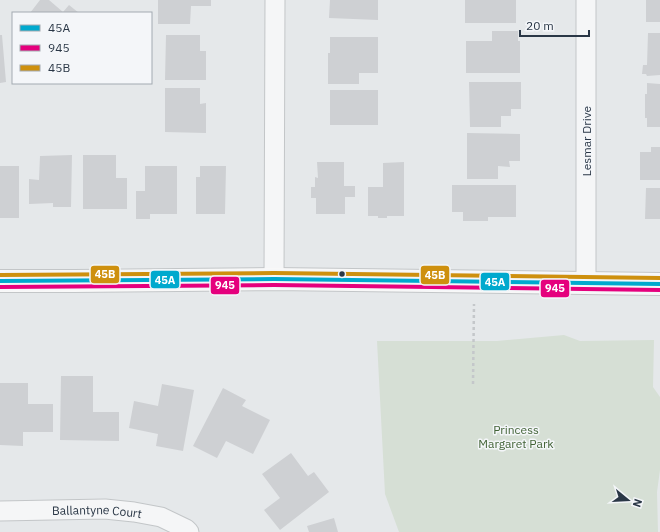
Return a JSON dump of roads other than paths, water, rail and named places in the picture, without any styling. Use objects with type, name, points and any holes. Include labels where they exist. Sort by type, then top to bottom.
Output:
[{"type":"main road","points":[[0,280],[74,282],[274,279],[660,284]]},
{"type":"street","points":[[274,279],[275,0]]},
{"type":"street","name":"Lesmar Drive","points":[[586,0],[586,283]]},
{"type":"street","name":"Ballantyne Court","points":[[0,511],[105,509],[134,512],[161,517],[186,529],[189,532]]},
{"type":"park label","name":"Princess Margaret Park","points":[[516,436]]}]
